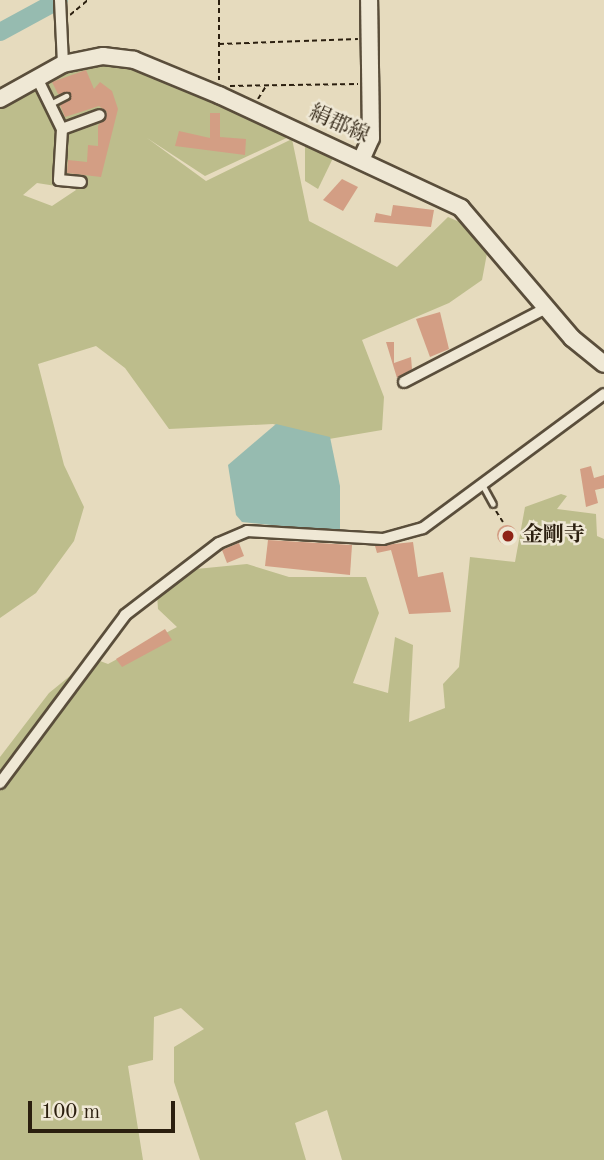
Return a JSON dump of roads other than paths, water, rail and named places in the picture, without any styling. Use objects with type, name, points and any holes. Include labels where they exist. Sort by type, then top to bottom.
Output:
[{"type":"main road","points":[[362,158],[371,138],[369,0]]},
{"type":"main road","name":"絹郡線","points":[[0,99],[63,64],[90,56],[134,60],[224,91],[253,110],[362,158],[461,208],[547,308],[604,364]]},
{"type":"street","points":[[60,0],[63,64]]},
{"type":"street","points":[[37,78],[52,103],[62,129],[59,180],[81,182]]},
{"type":"street","points":[[62,129],[100,115]]},
{"type":"street","points":[[404,382],[547,308]]},
{"type":"street","points":[[0,783],[125,615],[219,543],[247,531],[278,530],[396,537],[451,513],[604,394]]},
{"type":"lane","points":[[52,103],[66,96]]},
{"type":"lane","points":[[484,488],[493,504]]},
{"type":"water","points":[[276,424],[330,437],[340,486],[340,532],[242,522],[236,515],[228,465]]},
{"type":"waterway","points":[[0,32],[59,0]]},
{"type":"place","name":"金剛寺","points":[[508,536]]}]
